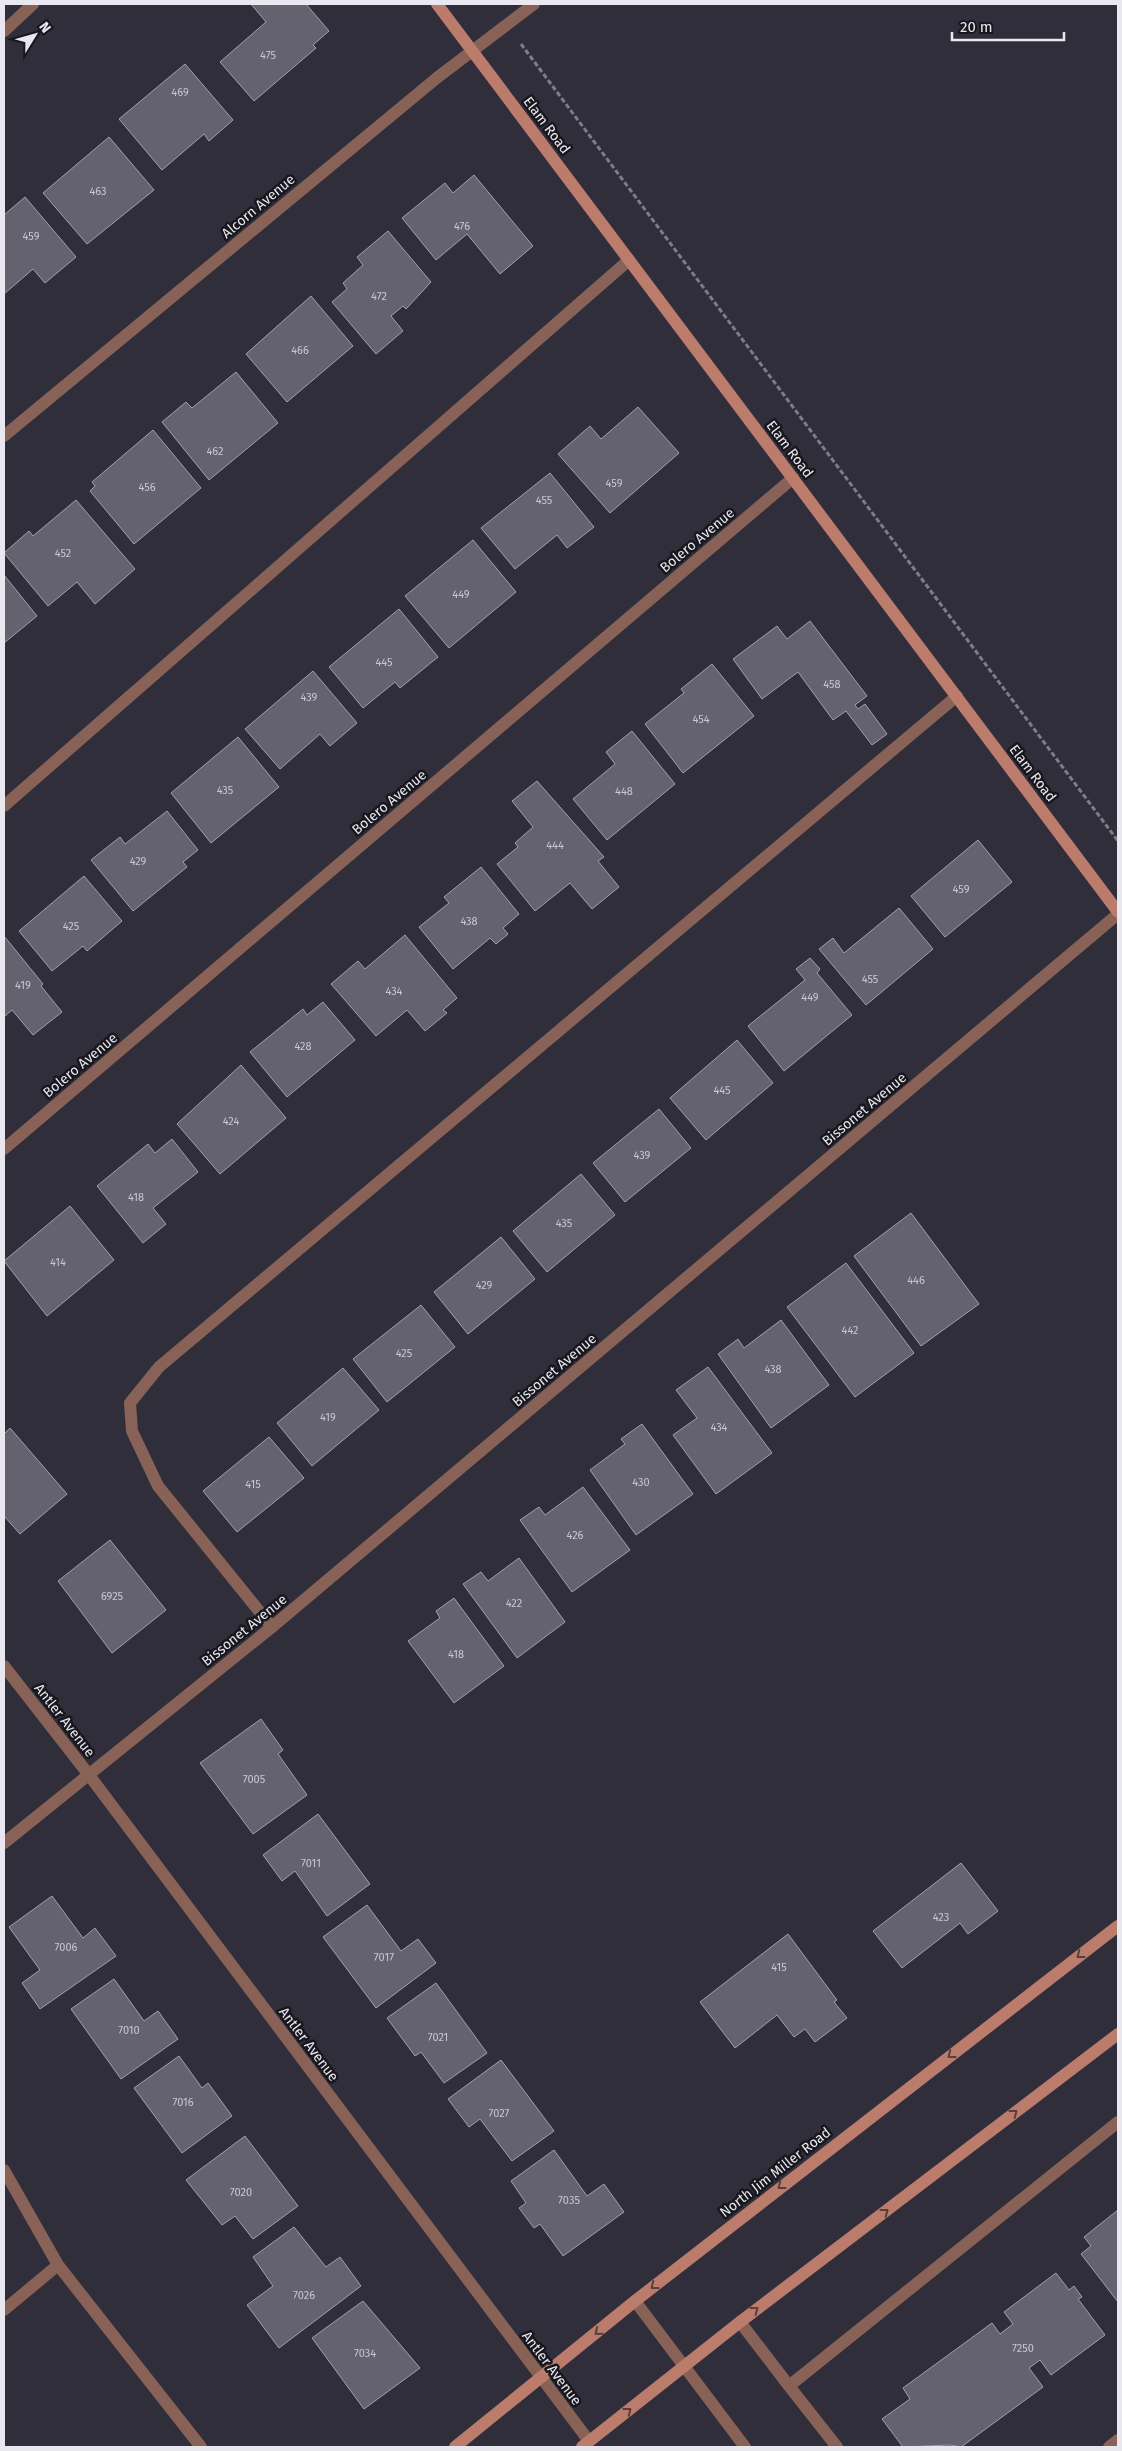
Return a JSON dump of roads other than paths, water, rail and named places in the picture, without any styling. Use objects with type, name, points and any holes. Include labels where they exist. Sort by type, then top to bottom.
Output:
[{"type":"main road","name":"Elam Road","points":[[437,4],[1118,913]]},
{"type":"main road","name":"North Jim Miller Road","points":[[455,2447],[635,2301],[1118,1926]]},
{"type":"main road","points":[[586,2444],[740,2322],[1118,2034]]},
{"type":"street","points":[[4,31],[33,4]]},
{"type":"street","name":"Alcorn Avenue","points":[[4,436],[438,77],[534,4]]},
{"type":"street","points":[[4,806],[629,260]]},
{"type":"street","name":"Bolero Avenue","points":[[4,1149],[793,478]]},
{"type":"street","points":[[272,1627],[158,1486],[132,1430],[130,1403],[159,1368],[957,696]]},
{"type":"street","name":"Bissonet Avenue","points":[[4,1843],[272,1627],[1118,913]]},
{"type":"street","name":"Antler Avenue","points":[[4,1666],[89,1775],[542,2378],[586,2444]]},
{"type":"street","points":[[789,2386],[1118,2122]]},
{"type":"street","points":[[4,2170],[58,2265],[201,2447]]},
{"type":"street","points":[[4,2310],[58,2265]]},
{"type":"street","points":[[635,2301],[745,2447]]},
{"type":"street","points":[[740,2322],[837,2447]]},
{"type":"street","points":[[1109,2447],[1118,2440]]}]
